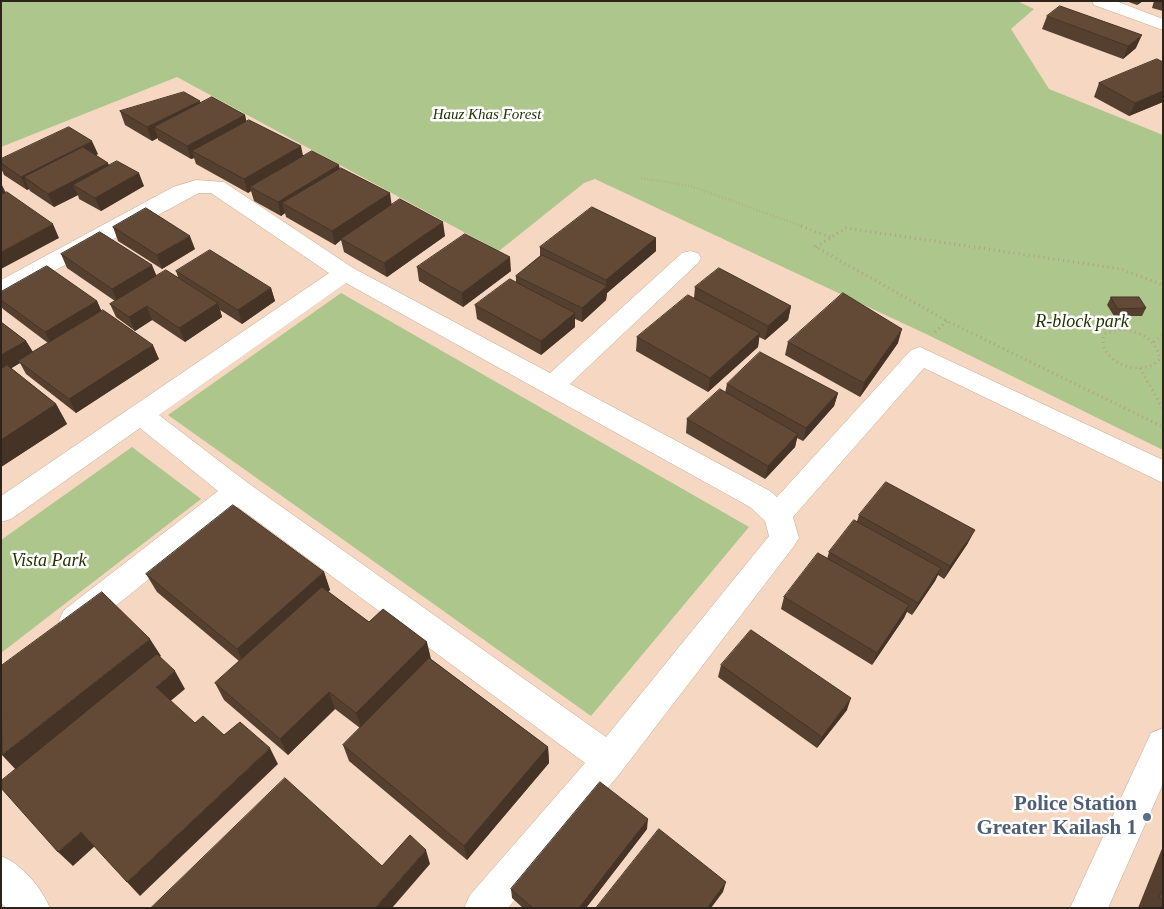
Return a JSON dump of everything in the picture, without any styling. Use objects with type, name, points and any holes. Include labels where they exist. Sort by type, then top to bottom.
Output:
[{"type":"street","points":[[1100,1],[1163,25]]},
{"type":"street","points":[[1,290],[181,192],[196,186],[216,187],[345,273],[760,499],[778,515],[784,538],[609,760],[484,908]]},
{"type":"street","points":[[552,386],[690,258]]},
{"type":"street","points":[[1,511],[345,273]]},
{"type":"street","points":[[778,515],[920,356],[1163,472]]},
{"type":"street","points":[[141,415],[238,491],[609,760]]},
{"type":"street","points":[[55,636],[238,491]]},
{"type":"street","points":[[1090,908],[1163,744]]},
{"type":"street","points":[[1,874],[32,908]]},
{"type":"path","points":[[641,178],[691,186],[830,237]]},
{"type":"path","points":[[1163,285],[1121,270],[846,228],[815,246],[946,321],[1163,427]]},
{"type":"path","points":[[938,340],[935,332],[946,321]]},
{"type":"path","points":[[1120,329],[1132,330],[1154,342],[1159,348],[1160,359],[1151,366],[1140,368],[1121,364],[1105,352],[1101,346],[1104,334],[1120,329]]},
{"type":"path","points":[[1154,342],[1163,334]]},
{"type":"path","points":[[1140,368],[1163,409]]},
{"type":"green space","name":"Hauz Khas Forest","points":[[1,1],[1017,1],[1034,9],[1011,29],[1049,89],[1163,135],[1163,450],[926,334],[595,179],[584,183],[499,251],[177,77],[1,147]]},
{"type":"green space","points":[[341,293],[749,527],[591,716],[168,415]]},
{"type":"green space","name":"Vista Park","points":[[132,447],[201,499],[1,653],[1,540]]},
{"type":"building","points":[[1060,6],[1142,35],[1128,46],[1047,16]]},
{"type":"building","points":[[1157,59],[1163,62],[1163,91],[1135,103],[1099,83]]},
{"type":"building","points":[[184,92],[200,101],[147,127],[120,111]]},
{"type":"building","points":[[212,97],[245,115],[187,146],[154,127]]},
{"type":"building","points":[[249,120],[301,146],[244,179],[192,151]]},
{"type":"building","points":[[69,127],[92,141],[21,177],[1,163],[1,159]]},
{"type":"building","points":[[83,147],[108,163],[48,194],[24,177]]},
{"type":"building","points":[[312,151],[339,165],[278,202],[250,187]]},
{"type":"building","points":[[117,161],[139,173],[95,198],[73,185]]},
{"type":"building","points":[[341,168],[390,193],[332,231],[282,203]]},
{"type":"building","points":[[7,192],[53,224],[1,252],[1,195]]},
{"type":"building","points":[[400,199],[443,222],[384,263],[341,239]]},
{"type":"building","points":[[592,207],[656,238],[606,280],[540,247]]},
{"type":"building","points":[[146,208],[190,236],[157,255],[113,227]]},
{"type":"building","points":[[100,232],[152,265],[112,289],[61,254]]},
{"type":"building","points":[[465,234],[510,257],[462,293],[417,267]]},
{"type":"building","points":[[210,250],[271,288],[238,310],[176,271]]},
{"type":"building","points":[[542,255],[607,286],[582,308],[516,276]]},
{"type":"building","points":[[47,266],[97,301],[45,332],[1,300],[1,292]]},
{"type":"building","points":[[719,268],[791,306],[768,326],[695,287]]},
{"type":"building","points":[[166,270],[218,303],[179,328],[147,306],[129,317],[110,304]]},
{"type":"building","points":[[510,279],[575,313],[541,341],[475,305]]},
{"type":"building","points":[[843,293],[902,329],[864,383],[788,342]]},
{"type":"building","points":[[688,295],[760,333],[710,378],[637,337]]},
{"type":"building","points":[[1111,297],[1139,297],[1146,308],[1118,309]]},
{"type":"building","points":[[103,310],[153,345],[69,399],[18,361]]},
{"type":"building","points":[[1,322],[26,341],[1,355]]},
{"type":"building","points":[[760,352],[838,393],[806,428],[727,384]]},
{"type":"building","points":[[7,365],[56,404],[1,440],[1,369]]},
{"type":"building","points":[[720,389],[798,434],[768,466],[687,419]]},
{"type":"building","points":[[886,482],[975,530],[950,566],[859,515]]},
{"type":"building","points":[[233,505],[324,572],[237,649],[146,574]]},
{"type":"building","points":[[854,520],[941,568],[918,603],[829,552]]},
{"type":"building","points":[[818,553],[909,605],[877,653],[784,597]]},
{"type":"building","points":[[322,587],[369,622],[383,609],[427,642],[356,713],[329,692],[280,739],[215,683]]},
{"type":"building","points":[[102,592],[150,639],[2,755],[1,666]]},
{"type":"building","points":[[751,630],[851,698],[822,737],[721,665]]},
{"type":"building","points":[[157,654],[175,671],[156,687],[195,723],[203,716],[224,735],[240,722],[270,748],[127,882],[81,832],[58,852],[1,788],[1,781]]},
{"type":"building","points":[[429,658],[548,747],[464,846],[343,745]]},
{"type":"building","points":[[285,778],[382,866],[410,835],[426,850],[375,908],[151,908]]},
{"type":"building","points":[[600,782],[648,819],[579,908],[533,908],[511,889]]},
{"type":"building","points":[[659,829],[726,882],[707,908],[596,908]]},
{"type":"building","points":[[1163,889],[1163,900],[1159,898]]},
{"type":"place","name":"Police Station Greater Kailash 1","points":[[1147,817]]},
{"type":"park label","name":"R-block park","points":[[1082,322]]}]
